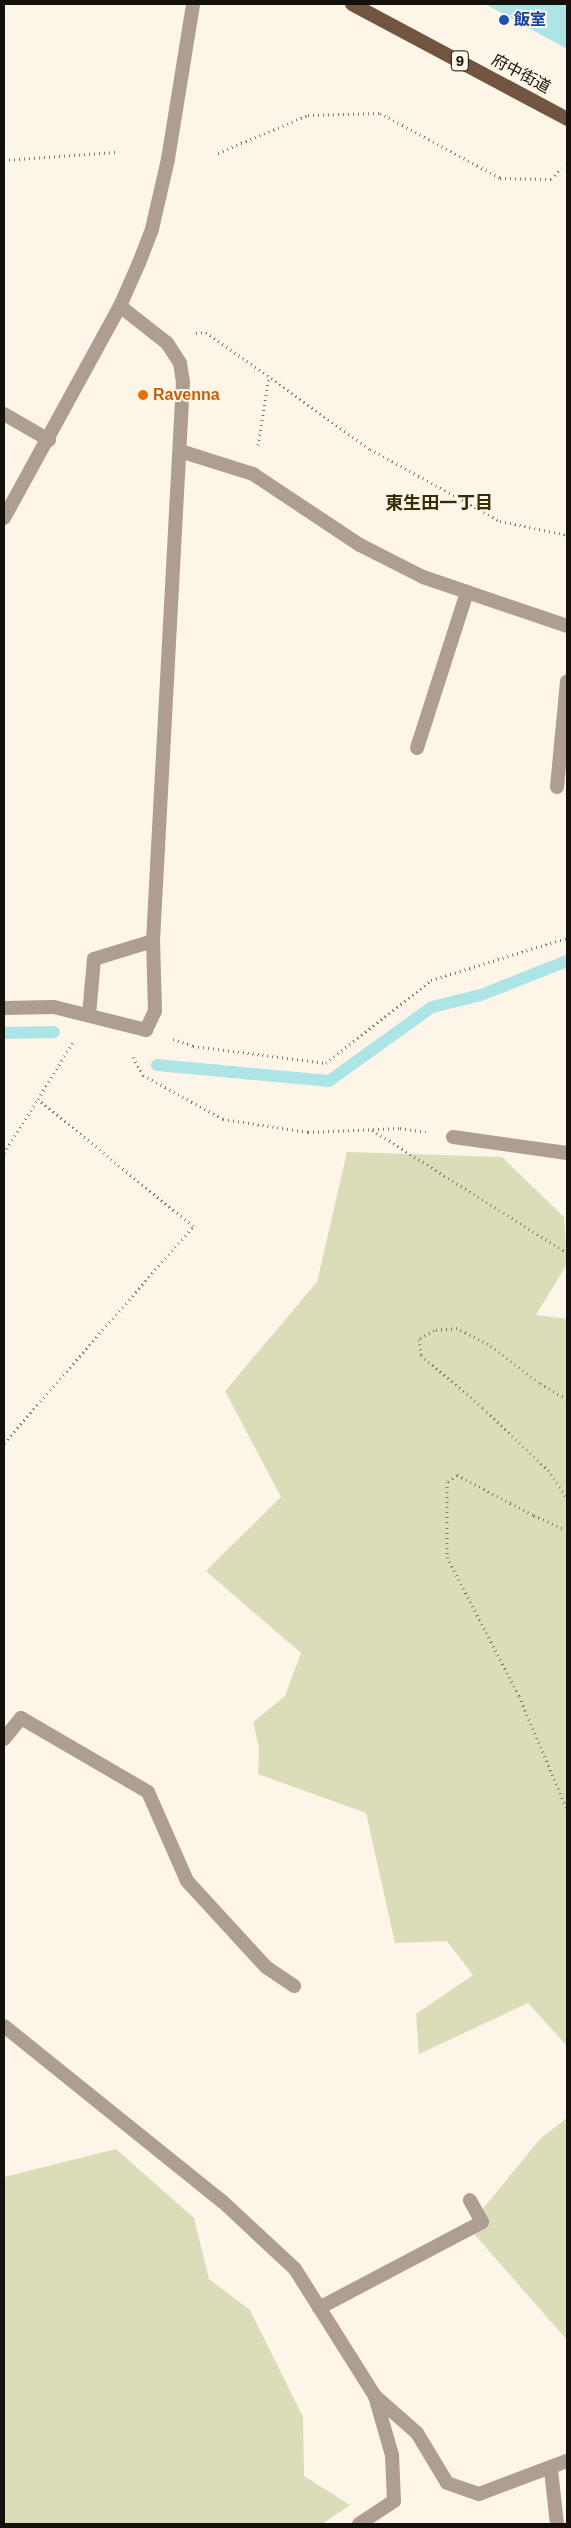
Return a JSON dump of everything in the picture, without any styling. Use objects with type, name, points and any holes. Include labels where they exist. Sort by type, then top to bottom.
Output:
[{"type":"main road","name":"府中街道","points":[[352,4],[567,119]]},
{"type":"street","points":[[4,518],[49,440],[120,306],[152,229],[168,159],[193,4]]},
{"type":"street","points":[[4,1008],[54,1007],[146,1030],[154,1011],[153,941],[183,382],[180,362],[167,343],[120,306]]},
{"type":"street","points":[[4,414],[49,440]]},
{"type":"street","points":[[180,452],[253,474],[360,544],[423,577],[567,626]]},
{"type":"street","points":[[417,748],[468,592]]},
{"type":"street","points":[[557,787],[567,681]]},
{"type":"street","points":[[88,1015],[94,959],[153,941]]},
{"type":"street","points":[[453,1136],[567,1153]]},
{"type":"street","points":[[4,1740],[21,1718],[148,1792],[188,1881],[266,1967],[294,1986]]},
{"type":"street","points":[[4,2026],[222,2201],[295,2269],[375,2396],[417,2433],[447,2483],[479,2494],[551,2470],[567,2461]]},
{"type":"street","points":[[319,2308],[482,2222],[470,2200]]},
{"type":"street","points":[[359,2524],[394,2501],[392,2455],[375,2396]]},
{"type":"street","points":[[551,2470],[557,2524]]},
{"type":"path","points":[[218,153],[308,116],[380,113],[500,178],[551,179],[561,168]]},
{"type":"path","points":[[4,160],[116,152]]},
{"type":"path","points":[[195,333],[206,332],[370,449],[500,521],[567,535]]},
{"type":"path","points":[[253,474],[269,376]]},
{"type":"path","points":[[146,1030],[193,1046],[326,1063],[431,980],[567,938]]},
{"type":"path","points":[[4,1153],[88,1015]]},
{"type":"path","points":[[112,1022],[143,1075],[223,1119],[308,1132],[400,1128],[453,1136]]},
{"type":"path","points":[[4,1443],[193,1226],[38,1099]]},
{"type":"path","points":[[371,1130],[567,1253]]},
{"type":"path","points":[[567,1399],[539,1383],[488,1344],[457,1328],[434,1330],[419,1339],[420,1355],[483,1408],[548,1470],[567,1498]]},
{"type":"path","points":[[567,1526],[562,1528],[533,1515],[457,1475],[447,1482],[447,1557],[519,1696],[567,1809]]},
{"type":"green space","points":[[347,1152],[502,1157],[564,1217],[567,1264],[536,1315],[567,1319],[567,2046],[528,2003],[419,2054],[416,2014],[473,1975],[447,1941],[395,1943],[366,1813],[258,1774],[259,1748],[253,1722],[285,1696],[301,1653],[206,1571],[281,1497],[225,1391],[317,1282]]},
{"type":"green space","points":[[567,2118],[567,2340],[468,2227],[540,2139]]},
{"type":"green space","points":[[116,2149],[194,2218],[209,2279],[250,2310],[303,2417],[304,2476],[350,2505],[322,2524],[4,2524],[4,2177]]},
{"type":"water","points":[[485,4],[567,4],[567,49]]},
{"type":"waterway","points":[[157,1065],[329,1081],[432,1007],[481,995],[567,961]]},
{"type":"waterway","points":[[4,1033],[54,1032]]},
{"type":"place","name":"飯室","points":[[504,20]]},
{"type":"place","name":"Ravenna","points":[[143,395]]},
{"type":"district","name":"東生田一丁目","points":[[439,503]]}]
